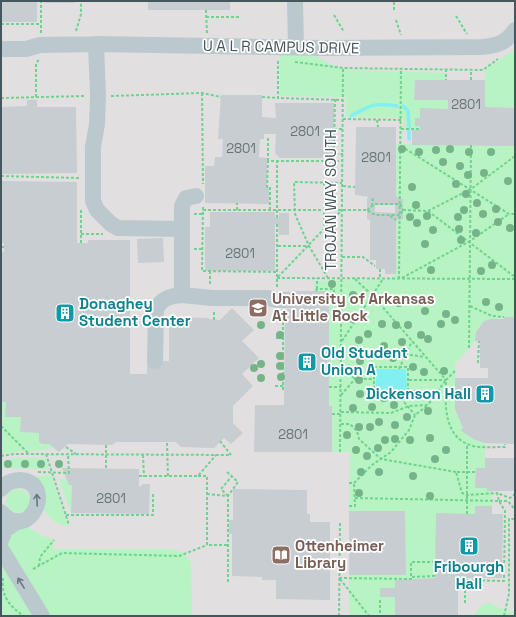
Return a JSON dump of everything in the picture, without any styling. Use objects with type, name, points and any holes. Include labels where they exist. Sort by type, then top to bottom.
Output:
[{"type":"street","points":[[295,1],[296,46]]},
{"type":"street","name":"U A L R CAMPUS DRIVE","points":[[1,56],[9,49],[96,44],[482,47],[496,46],[508,38],[515,30]]},
{"type":"street","name":"U A L R CAMPUS DRIVE","points":[[1,40],[26,40],[41,46]]},
{"type":"street","points":[[96,44],[98,96],[97,124],[93,147],[93,201],[97,210],[111,224],[118,228],[181,229]]},
{"type":"street","points":[[182,295],[182,206],[186,198],[201,198]]},
{"type":"street","points":[[155,361],[156,310],[158,305],[171,296],[182,295],[212,298],[268,298],[287,303]]},
{"type":"street","points":[[1,512],[11,520],[18,521],[24,520],[35,512],[38,506],[37,493],[29,483],[23,480],[9,482],[2,487]]},
{"type":"street","points":[[1,540],[5,530],[18,521]]},
{"type":"street","points":[[1,549],[42,616]]},
{"type":"path","points":[[36,97],[36,64],[41,46],[41,1]]},
{"type":"path","points":[[76,32],[81,14],[81,1]]},
{"type":"path","points":[[394,2],[394,10]]},
{"type":"path","points":[[206,10],[207,37]]},
{"type":"path","points":[[334,15],[344,32]]},
{"type":"path","points":[[456,16],[471,40]]},
{"type":"path","points":[[206,17],[240,18]]},
{"type":"path","points":[[396,20],[401,30],[401,36]]},
{"type":"path","points":[[1,24],[41,24]]},
{"type":"path","points":[[291,62],[343,68],[483,70],[499,58]]},
{"type":"path","points":[[278,98],[278,61],[284,61]]},
{"type":"path","name":"TROJAN WAY SOUTH","points":[[340,452],[343,68]]},
{"type":"path","points":[[400,279],[401,69]]},
{"type":"path","points":[[446,69],[446,80]]},
{"type":"path","points":[[471,70],[471,80]]},
{"type":"path","points":[[104,96],[202,93],[221,97]]},
{"type":"path","points":[[202,93],[202,272],[278,272]]},
{"type":"path","points":[[1,98],[88,96]]},
{"type":"path","points":[[262,97],[343,100]]},
{"type":"path","points":[[334,99],[334,152],[342,154]]},
{"type":"path","points":[[343,119],[401,120]]},
{"type":"path","points":[[377,120],[378,127]]},
{"type":"path","points":[[334,129],[343,129]]},
{"type":"path","points":[[401,129],[420,129]]},
{"type":"path","points":[[268,136],[268,187],[270,187],[270,210]]},
{"type":"path","points":[[401,146],[471,189],[508,214],[515,214]]},
{"type":"path","points":[[469,348],[471,146]]},
{"type":"path","points":[[403,210],[428,211],[471,189],[515,156]]},
{"type":"path","points":[[268,161],[342,161]]},
{"type":"path","points":[[277,161],[277,218]]},
{"type":"path","points":[[1,176],[80,178]]},
{"type":"path","points":[[328,278],[309,246],[295,214],[294,182],[342,184],[355,187]]},
{"type":"path","points":[[324,183],[324,229]]},
{"type":"path","points":[[372,206],[373,197]]},
{"type":"path","points":[[201,198],[237,210],[367,210],[376,215],[400,215]]},
{"type":"path","points":[[237,203],[237,210]]},
{"type":"path","points":[[367,210],[375,204],[400,204]]},
{"type":"path","points":[[400,204],[403,210]]},
{"type":"path","points":[[81,209],[81,243]]},
{"type":"path","points":[[278,278],[342,210]]},
{"type":"path","points":[[400,215],[403,210]]},
{"type":"path","points":[[428,211],[470,241],[515,278]]},
{"type":"path","points":[[400,279],[470,241],[508,214]]},
{"type":"path","points":[[390,215],[396,220]]},
{"type":"path","points":[[277,224],[277,290]]},
{"type":"path","points":[[81,234],[110,234]]},
{"type":"path","points":[[278,246],[309,246]]},
{"type":"path","points":[[342,257],[363,257],[376,266]]},
{"type":"path","points":[[341,342],[373,296],[382,279],[380,269]]},
{"type":"path","points":[[210,272],[210,291]]},
{"type":"path","points":[[278,278],[515,278]]},
{"type":"path","points":[[317,278],[316,290],[334,289],[334,302],[341,302]]},
{"type":"path","points":[[355,279],[373,296],[424,357],[446,380],[445,402],[447,419],[456,434],[467,444],[476,446],[505,447],[505,444]]},
{"type":"path","points":[[283,390],[284,338],[287,303]]},
{"type":"path","points":[[470,306],[492,316],[504,317]]},
{"type":"path","points":[[276,338],[284,338]]},
{"type":"path","points":[[399,368],[412,341]]},
{"type":"path","points":[[478,363],[479,342]]},
{"type":"path","points":[[405,354],[424,357]]},
{"type":"path","points":[[341,365],[355,379],[374,379]]},
{"type":"path","points":[[374,367],[408,367],[408,391],[399,390],[374,392],[374,379],[374,367]]},
{"type":"path","points":[[350,483],[354,483],[391,452],[409,430],[415,415],[428,405],[455,370]]},
{"type":"path","points":[[341,395],[355,379]]},
{"type":"path","points":[[408,380],[446,380]]},
{"type":"path","points":[[275,386],[283,386]]},
{"type":"path","points":[[329,386],[341,386]]},
{"type":"path","points":[[399,390],[399,396],[415,415]]},
{"type":"path","points":[[332,414],[391,413],[409,406],[428,405]]},
{"type":"path","points":[[340,424],[350,424],[357,431],[359,439],[381,459],[456,472],[476,472]]},
{"type":"path","points":[[1,426],[29,454]]},
{"type":"path","points":[[1,456],[14,454],[231,455],[220,441]]},
{"type":"path","points":[[167,442],[168,477]]},
{"type":"path","points":[[106,444],[106,469]]},
{"type":"path","points":[[467,444],[467,514]]},
{"type":"path","points":[[66,446],[77,454]]},
{"type":"path","points":[[53,454],[57,450]]},
{"type":"path","points":[[46,454],[69,525]]},
{"type":"path","points":[[68,454],[69,473]]},
{"type":"path","points":[[143,455],[144,477]]},
{"type":"path","points":[[198,476],[216,455]]},
{"type":"path","points":[[227,472],[238,483],[228,496],[228,582]]},
{"type":"path","points":[[456,472],[461,491],[467,494],[497,493],[510,498],[515,494]]},
{"type":"path","points":[[139,476],[207,476],[207,545]]},
{"type":"path","points":[[228,496],[221,489],[232,476]]},
{"type":"path","points":[[349,506],[355,506],[354,483]]},
{"type":"path","points":[[66,515],[153,515],[153,493]]},
{"type":"path","points":[[465,603],[465,580],[504,580],[505,511],[499,501],[497,493]]},
{"type":"path","points":[[206,494],[228,496]]},
{"type":"path","points":[[354,498],[467,502],[508,501],[515,510]]},
{"type":"path","points":[[504,616],[509,594],[509,519],[515,519]]},
{"type":"path","points":[[339,616],[340,522]]},
{"type":"path","points":[[39,566],[40,557],[54,540]]},
{"type":"path","points":[[33,569],[62,553],[179,556],[207,545],[228,545]]},
{"type":"path","points":[[339,578],[411,579],[411,576],[434,576],[434,562],[411,562],[411,576]]},
{"type":"path","points":[[3,578],[2,586],[5,598],[14,610],[24,616]]},
{"type":"path","points":[[339,578],[369,616]]},
{"type":"path","points":[[380,600],[380,616]]},
{"type":"shaded area","name":"University of Arkansas At Little Rock","points":[[1,1],[515,1],[515,616],[1,616]]},
{"type":"green space","points":[[515,49],[515,108],[485,107],[485,70]]},
{"type":"green space","points":[[280,55],[313,55],[340,69],[346,70],[445,73],[445,80],[415,80],[414,100],[448,100],[448,109],[420,109],[420,118],[415,118],[415,126],[420,126],[420,130],[403,130],[403,118],[346,117],[346,97],[280,96]]},
{"type":"green space","points":[[396,144],[515,146],[515,317],[491,319],[482,323],[476,332],[475,341],[455,364],[455,410],[463,428],[461,430],[473,439],[485,443],[485,468],[476,468],[475,488],[487,488],[487,491],[492,491],[492,506],[476,506],[475,514],[436,514],[435,578],[395,580],[395,588],[380,588],[380,597],[395,597],[395,616],[349,616],[349,575],[405,575],[405,511],[349,511],[350,452],[332,452],[332,406],[329,406],[329,292],[314,291],[315,281],[387,280],[396,274],[396,220],[403,219],[403,199],[396,197]]},
{"type":"green space","points":[[1,402],[6,402],[6,417],[21,417],[20,432],[39,433],[39,442],[42,444],[49,444],[53,447],[44,450],[1,454]]},
{"type":"green space","points":[[17,458],[46,458],[48,469],[1,468],[1,461]]},
{"type":"green space","points":[[29,476],[51,476],[68,526],[60,525],[53,521],[48,515]]},
{"type":"green space","points":[[59,479],[66,479],[69,485],[72,485],[71,513]]},
{"type":"green space","points":[[18,489],[23,490],[29,496],[29,506],[23,512],[18,513],[13,512],[7,506],[6,501],[7,496],[13,490]]},
{"type":"green space","points":[[25,525],[42,536],[53,539],[53,549],[173,549],[182,552],[191,562],[192,616],[1,616],[1,549],[4,538]]},
{"type":"green space","points":[[489,603],[507,611],[515,612],[515,616],[473,616],[482,605]]},
{"type":"water","points":[[376,369],[406,369],[407,390],[376,390]]},
{"type":"building","points":[[1,1],[37,1],[37,22],[1,22]]},
{"type":"building","points":[[45,1],[75,1],[75,3],[45,3]]},
{"type":"building","points":[[148,1],[230,1],[230,10],[148,10]]},
{"type":"building","points":[[415,80],[485,80],[485,107],[515,108],[515,146],[412,145],[412,130],[420,130],[420,126],[415,126],[415,118],[420,118],[420,108],[448,109],[448,100],[414,100]]},
{"type":"building","points":[[221,95],[262,95],[262,117],[276,118],[275,103],[334,103],[334,153],[329,158],[280,158],[275,153],[276,134],[264,134],[264,139],[260,139],[259,157],[267,158],[267,188],[269,188],[269,204],[205,203],[205,166],[214,166],[215,157],[222,157],[223,139],[218,139]]},
{"type":"building","points":[[27,100],[37,100],[37,107],[76,107],[77,173],[1,174],[1,107],[27,106]]},
{"type":"building","points":[[356,127],[396,127],[396,197],[403,199],[403,219],[396,220],[396,274],[385,274],[385,269],[376,269],[376,260],[370,260],[370,220],[367,219],[367,198],[369,197],[355,195]],"holes":[[[375,205],[395,205],[395,213],[375,212]]]},
{"type":"building","name":"Donaghey Student Center","points":[[1,181],[77,182],[77,243],[88,243],[88,240],[130,240],[130,374],[147,374],[147,361],[169,361],[169,317],[209,318],[220,320],[232,308],[254,330],[242,341],[259,358],[242,374],[253,386],[233,406],[233,423],[243,433],[231,444],[224,438],[214,448],[181,447],[176,442],[116,442],[112,445],[68,444],[59,452],[49,444],[42,444],[39,442],[39,433],[20,432],[21,417],[5,417],[6,402],[1,402],[1,252],[4,252],[4,243],[1,243]]},
{"type":"building","points":[[210,212],[275,212],[275,218],[279,218],[279,213],[289,213],[289,235],[279,235],[278,224],[275,224],[275,271],[205,271],[205,227],[210,227]]},
{"type":"building","points":[[163,238],[164,262],[138,263],[137,239]]},
{"type":"building","points":[[291,291],[329,291],[329,406],[332,406],[332,452],[254,452],[255,405],[284,405],[285,309],[291,309]]},
{"type":"building","name":"Dickenson Hall","points":[[504,317],[515,317],[515,444],[485,443],[473,439],[460,430],[463,428],[455,409],[455,378],[488,378],[488,368],[480,368],[480,341],[475,341],[476,332],[484,321],[491,319],[504,319]]},
{"type":"building","points":[[485,458],[515,458],[515,491],[487,491],[487,488],[475,488],[476,468],[485,468]]},
{"type":"building","points":[[62,468],[139,469],[139,487],[143,484],[150,484],[149,514],[71,513],[72,485],[69,485]]},
{"type":"building","name":"Ottenheimer Library","points":[[233,489],[307,490],[307,514],[310,514],[310,522],[330,522],[330,600],[276,599],[276,580],[262,580],[262,577],[232,576],[232,534],[229,534],[229,520],[233,520]]},
{"type":"building","name":"Fribourgh Hall","points":[[475,506],[492,506],[492,514],[503,514],[502,578],[458,578],[458,616],[395,616],[395,597],[380,597],[380,588],[395,588],[395,580],[435,578],[436,513],[475,514]]},
{"type":"building","points":[[349,511],[405,511],[406,575],[349,575]]},
{"type":"waterway","points":[[351,116],[373,105],[384,104],[397,106]]},
{"type":"waterway","points":[[403,106],[408,111],[409,127]]},
{"type":"waterway","points":[[409,131],[409,139]]},
{"type":"place","name":"University of Arkansas At Little Rock","points":[[258,308]]},
{"type":"place","name":"Donaghey Student Center","points":[[65,313]]},
{"type":"place","name":"Old Student Union A","points":[[307,362]]},
{"type":"place","name":"Dickenson Hall","points":[[485,394]]},
{"type":"place","name":"Fribourgh Hall","points":[[469,546]]},
{"type":"place","name":"Ottenheimer Library","points":[[281,555]]}]
